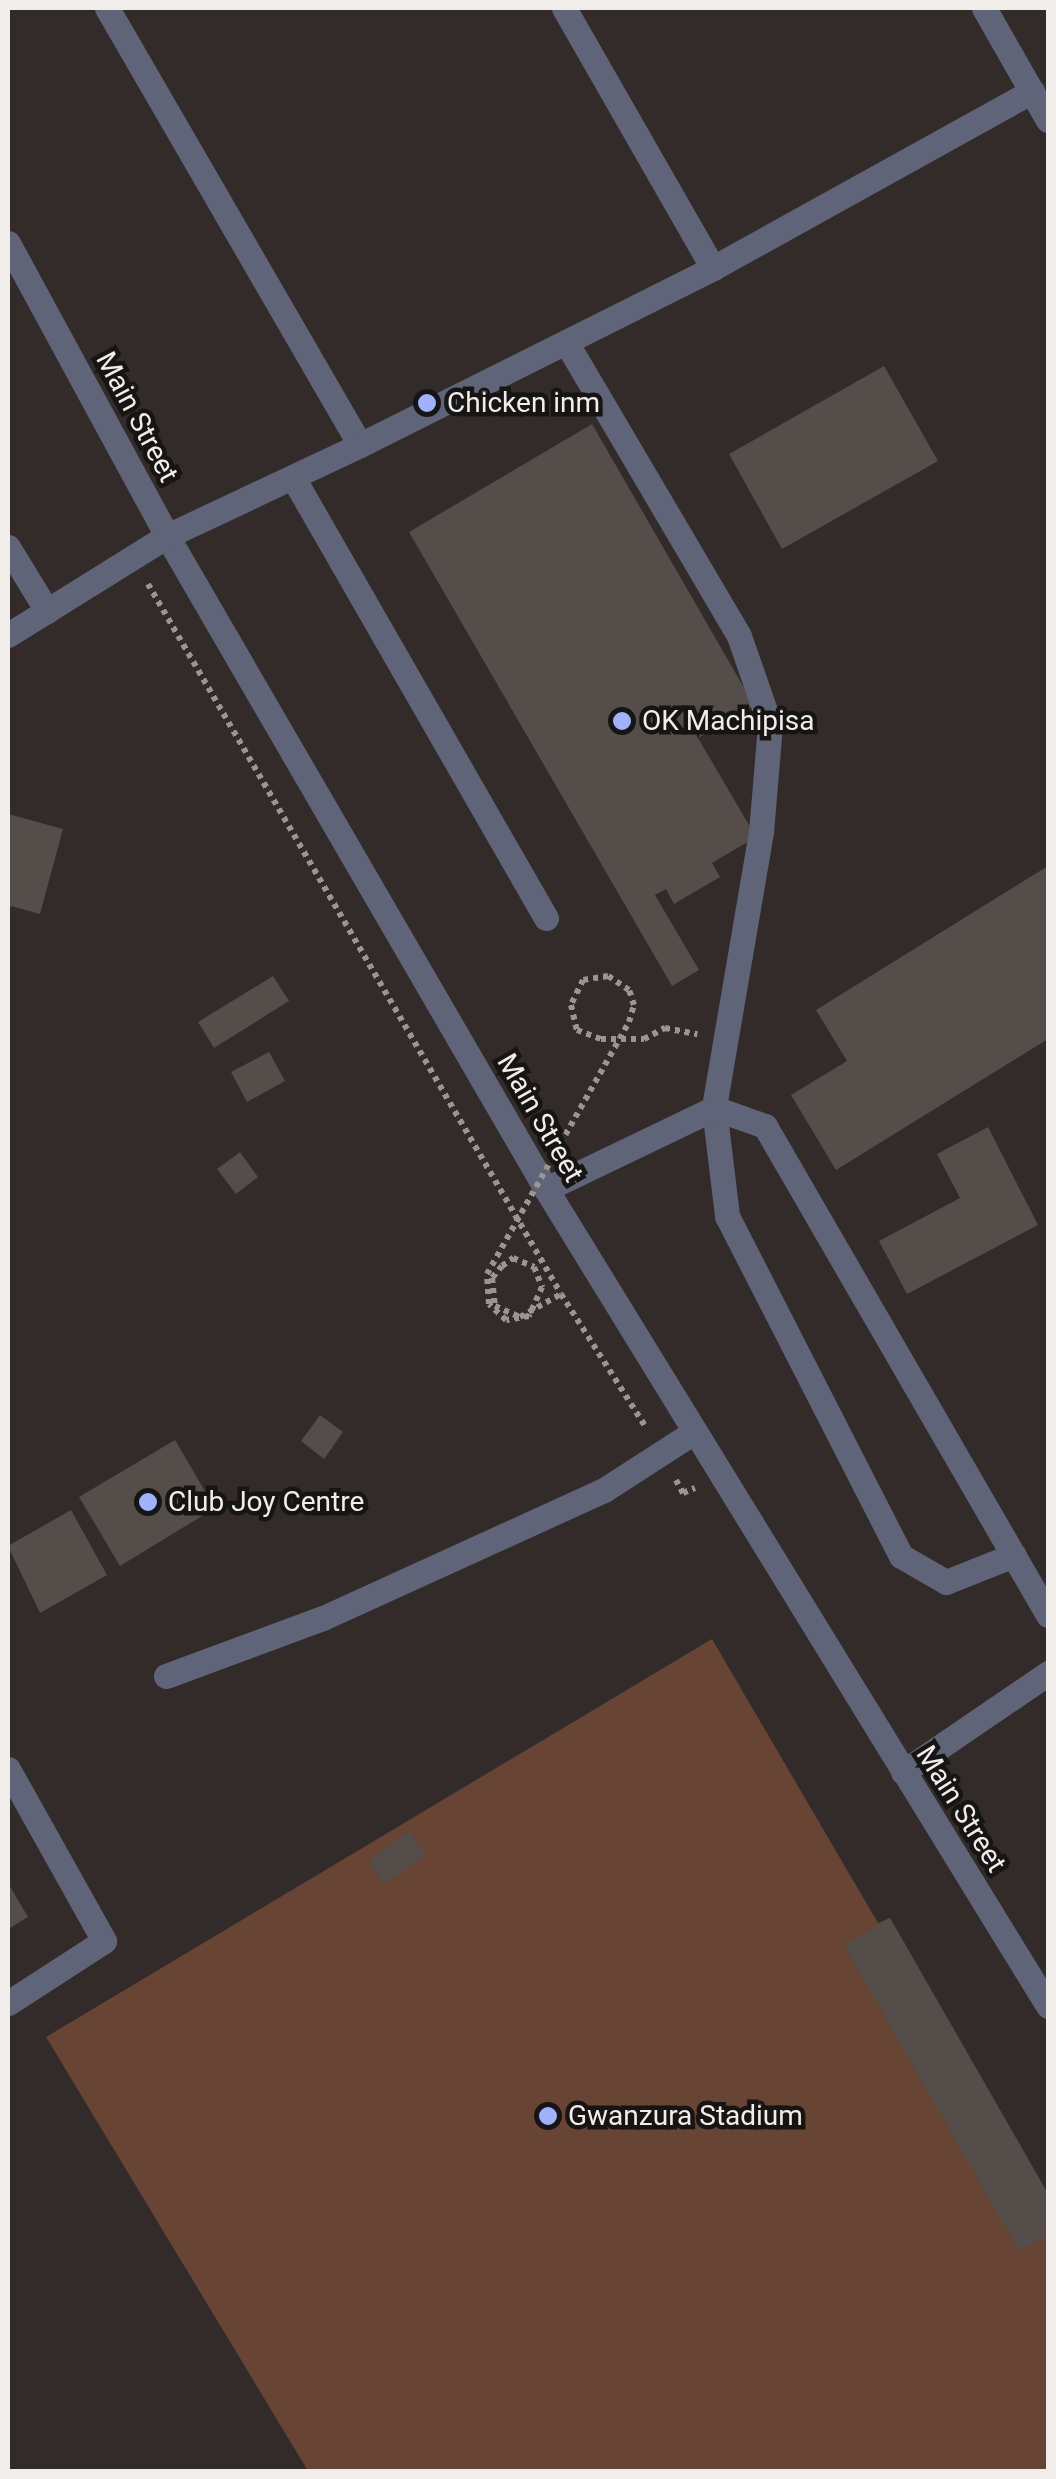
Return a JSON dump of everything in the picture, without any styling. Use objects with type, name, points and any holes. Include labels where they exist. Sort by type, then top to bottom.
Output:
[{"type":"street","points":[[107,8],[360,445]]},
{"type":"street","points":[[564,8],[713,268]]},
{"type":"street","points":[[984,8],[1048,120]]},
{"type":"street","points":[[8,636],[167,536],[295,480],[713,268],[1032,91]]},
{"type":"street","name":"Main Street","points":[[11,260],[546,1189],[1048,2006]]},
{"type":"street","points":[[566,342],[739,636],[770,724],[729,1039],[714,1108],[727,1216],[901,1556],[946,1582],[1014,1555]]},
{"type":"street","points":[[295,480],[546,918]]},
{"type":"street","points":[[8,546],[47,611]]},
{"type":"street","points":[[546,1189],[714,1108],[765,1126],[1048,1615]]},
{"type":"street","points":[[166,1676],[323,1618],[604,1490],[694,1432]]},
{"type":"street","points":[[903,1772],[1048,1672]]},
{"type":"street","points":[[8,1768],[104,1941],[8,2003]]},
{"type":"path","points":[[133,557],[561,1294],[684,1492],[722,1477]]},
{"type":"path","points":[[561,1294],[520,1317],[495,1306],[492,1278],[513,1258],[534,1267],[542,1288],[529,1316],[506,1320],[489,1304],[487,1274],[629,1022],[634,1005],[629,990],[608,976],[583,980],[571,1005],[578,1030],[601,1039],[644,1038],[665,1028],[729,1039]]},
{"type":"shaded area","name":"Gwanzura Stadium","points":[[712,1639],[878,1923],[890,1918],[1048,2194],[1048,2471],[308,2471],[46,2037]]},
{"type":"building","points":[[884,366],[938,461],[782,549],[729,454]]},
{"type":"building","name":"OK Machipisa","points":[[592,424],[754,705],[698,738],[756,837],[712,863],[720,877],[674,904],[666,889],[655,895],[699,970],[672,986],[409,532]]},
{"type":"building","points":[[8,814],[63,829],[40,914],[11,906],[8,916]]},
{"type":"building","points":[[1048,866],[1048,1039],[836,1170],[791,1095],[847,1061],[816,1010]]},
{"type":"building","points":[[273,976],[289,1001],[214,1048],[198,1022]]},
{"type":"building","points":[[269,1052],[285,1081],[247,1102],[231,1072]]},
{"type":"building","points":[[988,1127],[1038,1225],[907,1294],[879,1241],[960,1198],[937,1154]]},
{"type":"building","points":[[240,1152],[258,1177],[236,1194],[217,1169]]},
{"type":"building","points":[[320,1415],[343,1432],[324,1459],[301,1441]]},
{"type":"building","points":[[175,1440],[215,1508],[120,1566],[79,1497]]},
{"type":"building","points":[[71,1510],[107,1575],[40,1613],[8,1546]]},
{"type":"building","points":[[410,1831],[426,1855],[384,1884],[368,1861]]},
{"type":"building","points":[[8,1883],[28,1917],[8,1929]]},
{"type":"building","points":[[890,1918],[1048,2194],[1048,2235],[1019,2251],[844,1945]]},
{"type":"place","name":"Chicken inm","points":[[427,403]]},
{"type":"place","name":"OK Machipisa","points":[[622,721]]},
{"type":"place","name":"Club Joy Centre","points":[[148,1502]]},
{"type":"place","name":"Gwanzura Stadium","points":[[548,2116]]}]
